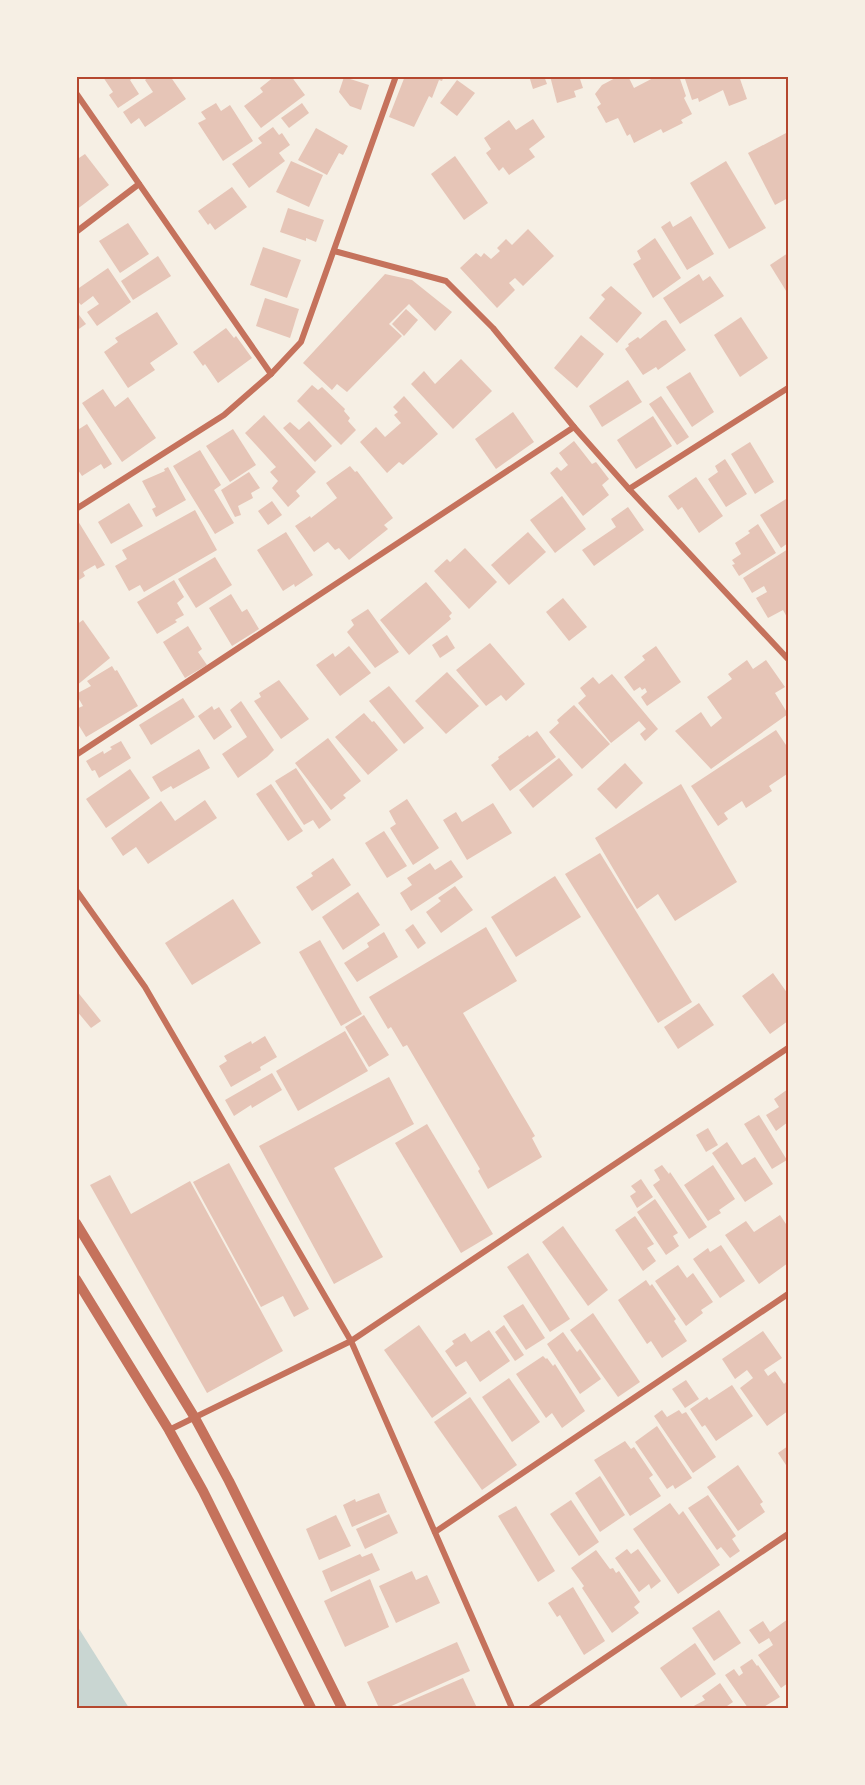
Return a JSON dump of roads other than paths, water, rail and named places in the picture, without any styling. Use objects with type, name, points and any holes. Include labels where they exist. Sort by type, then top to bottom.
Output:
[{"type":"street","points":[[76,509],[224,415],[271,374],[301,342],[396,76]]},
{"type":"street","points":[[76,93],[271,374]]},
{"type":"street","points":[[76,232],[139,184]]},
{"type":"street","points":[[334,251],[446,280],[493,328],[574,427],[629,489],[789,659]]},
{"type":"street","points":[[629,489],[789,388]]},
{"type":"street","points":[[76,755],[574,427]]},
{"type":"street","points":[[76,890],[145,987],[351,1341],[512,1708]]},
{"type":"street","points":[[169,1430],[351,1341],[789,1048]]},
{"type":"street","points":[[76,1223],[195,1418],[229,1481],[342,1708]]},
{"type":"street","points":[[76,1279],[169,1430],[203,1491],[311,1708]]},
{"type":"street","points":[[435,1532],[789,1294]]},
{"type":"street","points":[[531,1708],[789,1534]]}]
